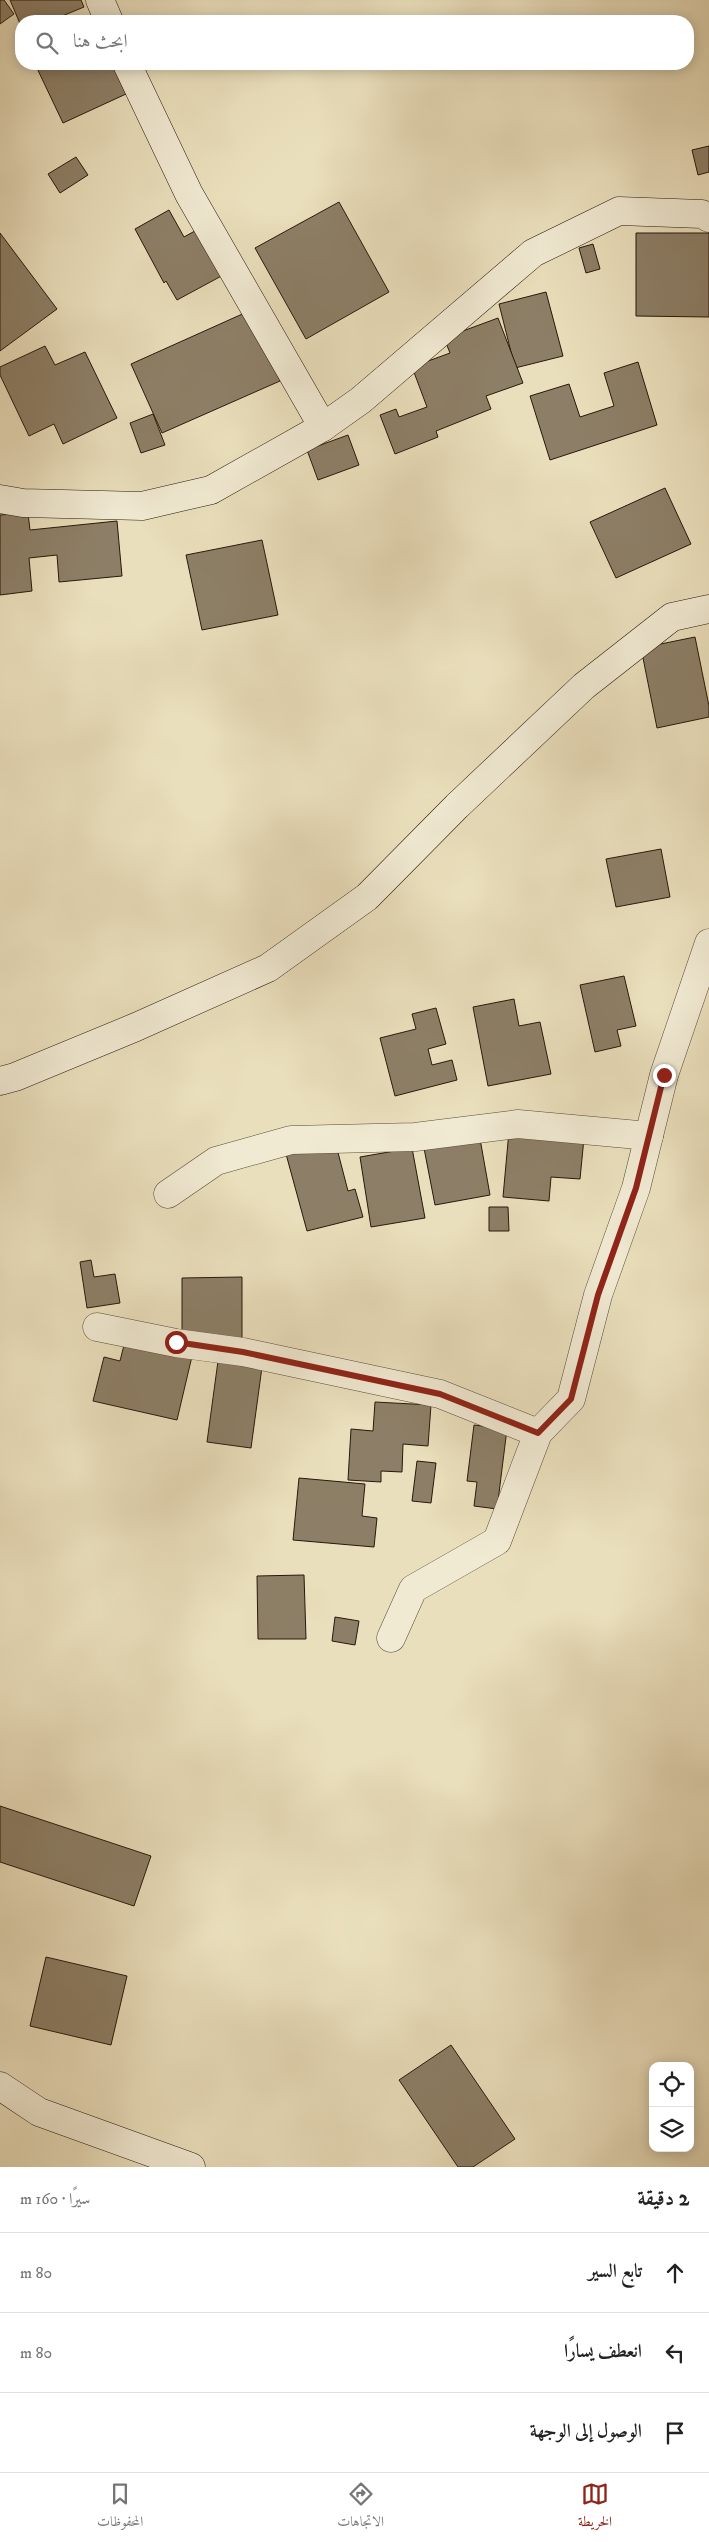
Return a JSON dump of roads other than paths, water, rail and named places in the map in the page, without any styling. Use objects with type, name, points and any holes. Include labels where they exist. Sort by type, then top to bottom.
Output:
[{"type":"street","points":[[100,0],[106,15]]},
{"type":"street","points":[[130,70],[190,194],[323,427]]},
{"type":"street","points":[[0,499],[23,503],[142,506],[211,490],[323,427],[369,394],[532,253],[619,211],[702,214],[709,218]]},
{"type":"street","points":[[0,1080],[15,1077],[136,1027],[268,968],[367,897],[457,806],[584,686],[672,617],[709,609]]},
{"type":"street","points":[[391,1638],[413,1589],[497,1541],[538,1433],[571,1399],[598,1295],[636,1188],[664,1075],[709,943]]},
{"type":"street","points":[[168,1194],[216,1161],[291,1140],[415,1137],[518,1124],[649,1136]]},
{"type":"street","points":[[97,1327],[243,1352],[440,1394],[538,1433]]},
{"type":"street","points":[[0,2086],[39,2112],[190,2167]]}]
